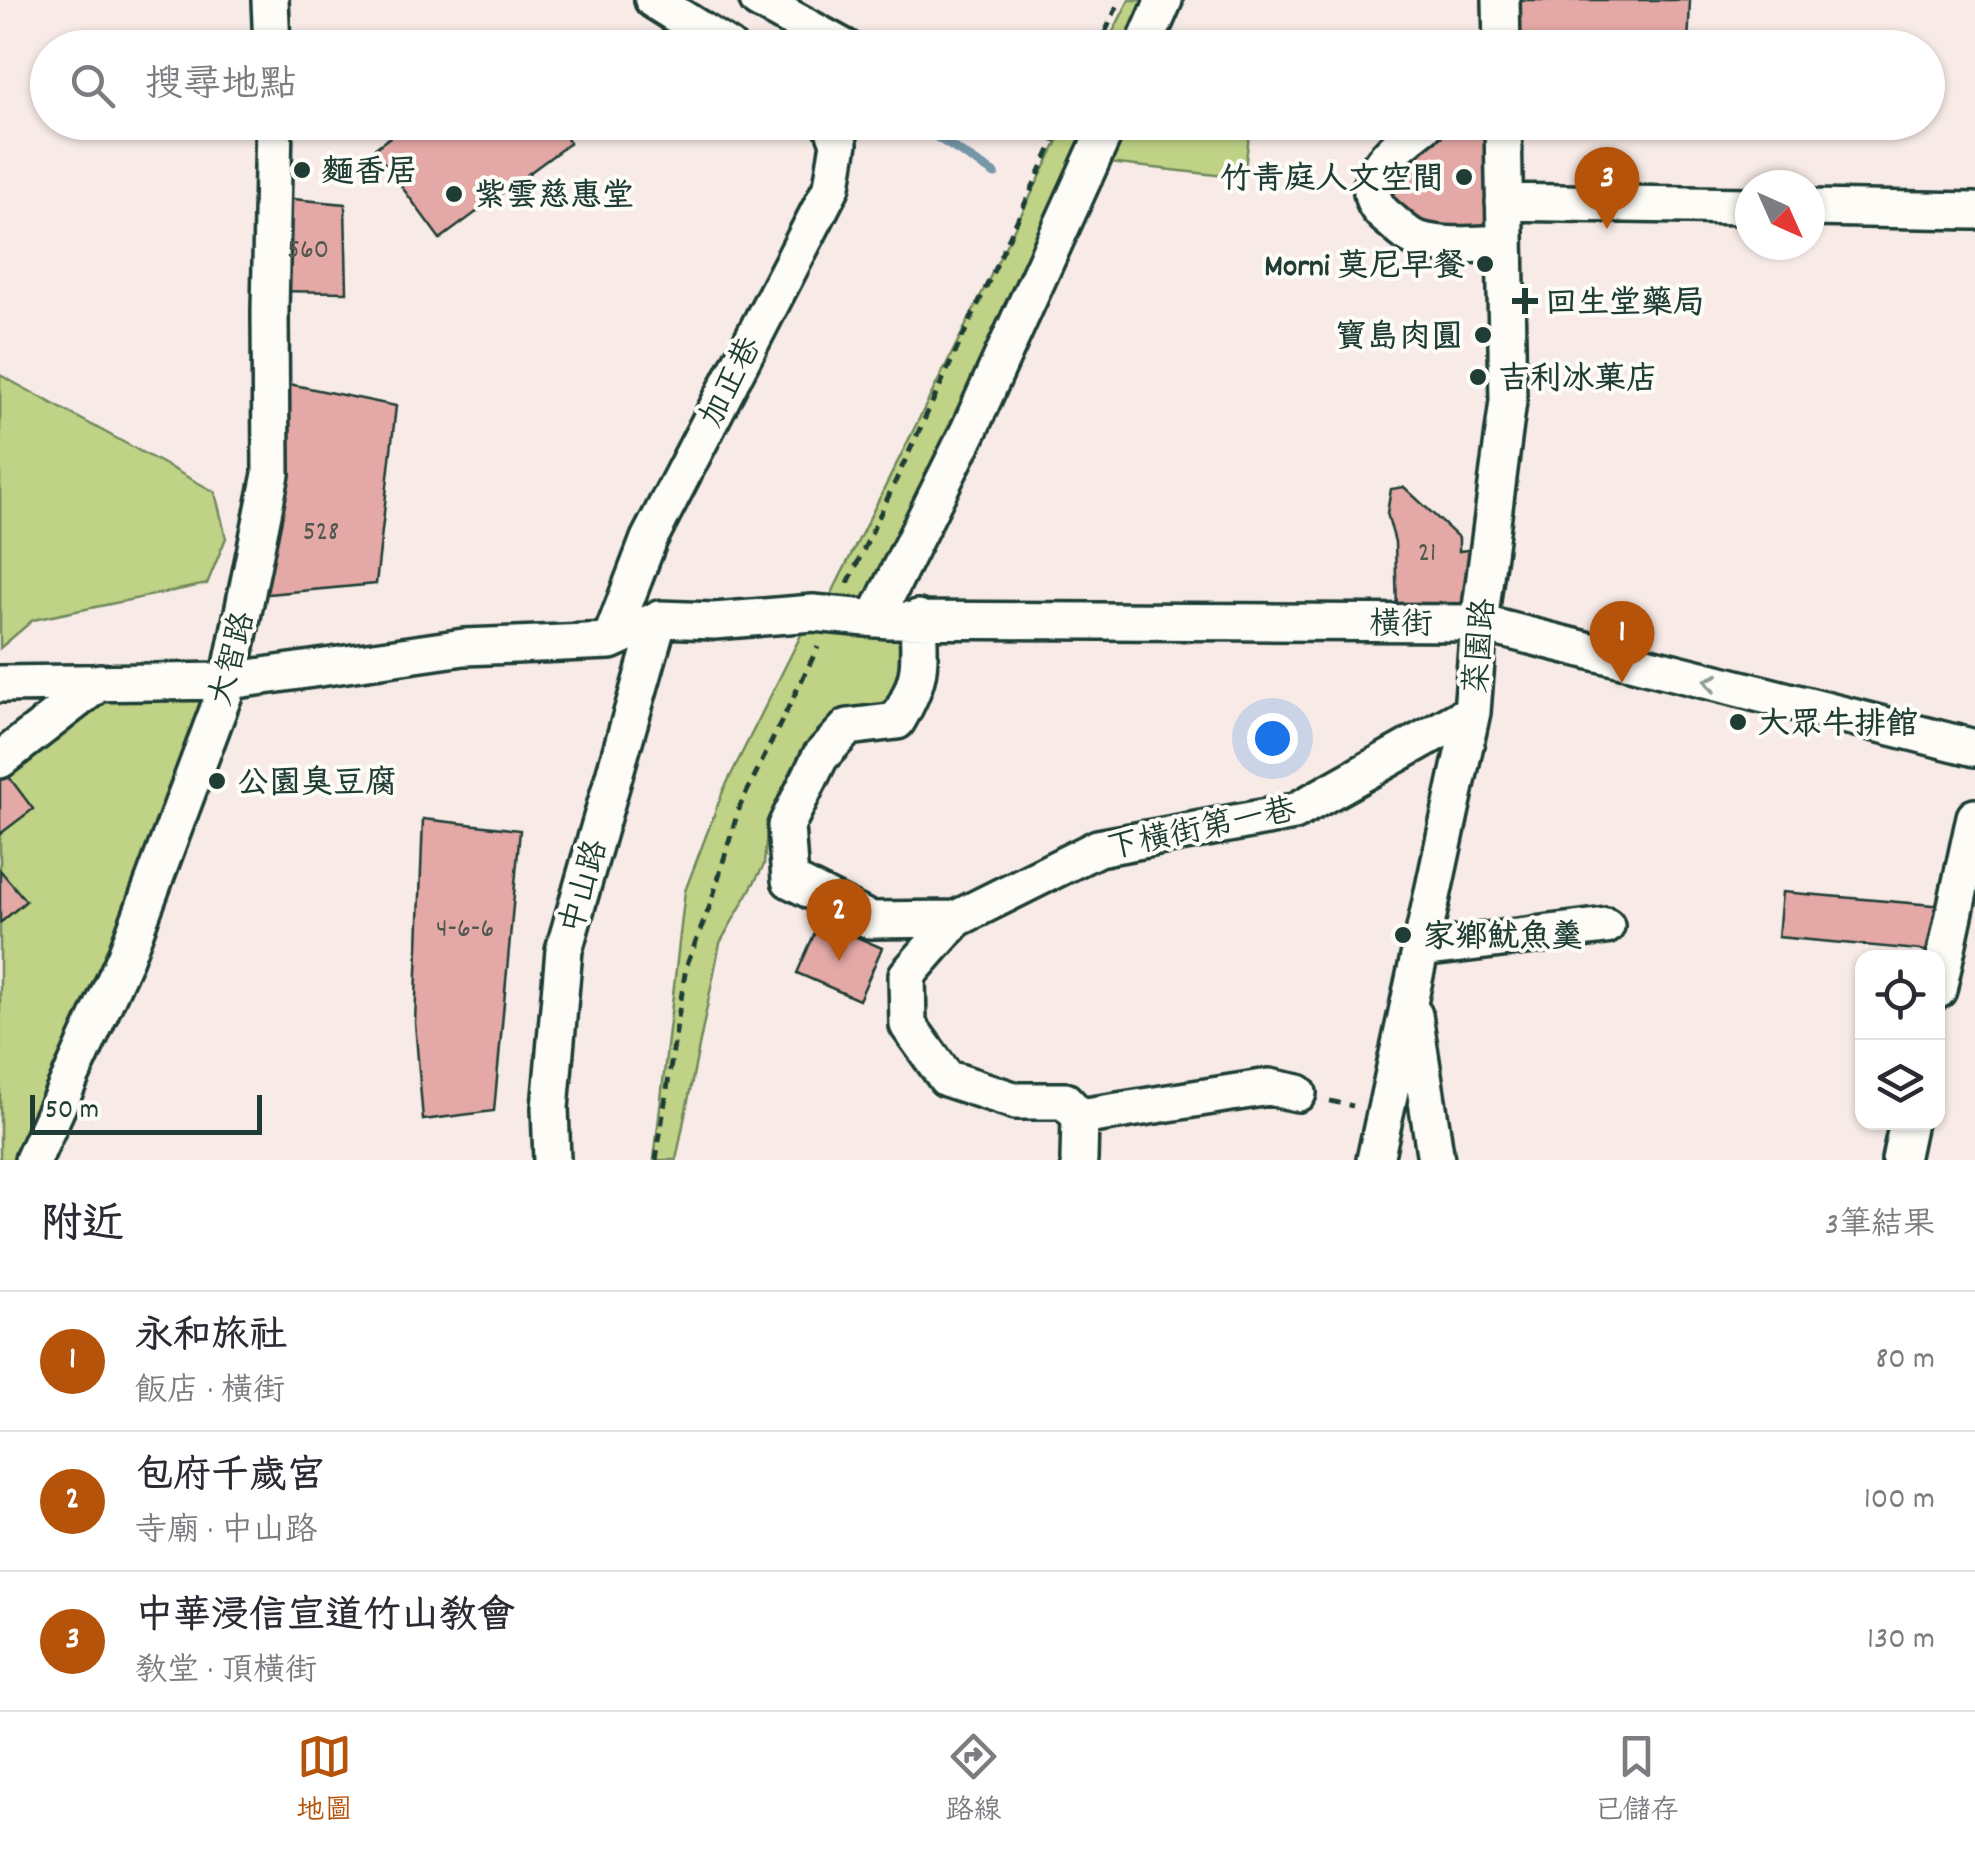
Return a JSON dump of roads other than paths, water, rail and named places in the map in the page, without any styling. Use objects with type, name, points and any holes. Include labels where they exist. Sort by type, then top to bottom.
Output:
[{"type":"street","points":[[270,0],[271,30]]},
{"type":"street","points":[[652,0],[700,30]]},
{"type":"street","points":[[758,0],[806,30]]},
{"type":"street","points":[[1150,30],[1164,0]]},
{"type":"street","points":[[1501,0],[1502,30]]},
{"type":"street","name":"大智路","points":[[33,1160],[124,958],[228,681],[272,474],[274,140]]},
{"type":"street","name":"加正巷","points":[[610,641],[648,539],[832,186],[838,140]]},
{"type":"street","points":[[875,619],[969,430],[1101,140]]},
{"type":"street","points":[[1408,140],[1378,168],[1370,184],[1375,207],[1415,240],[1450,246],[1505,243]]},
{"type":"street","name":"菜園路","points":[[1375,1160],[1472,712],[1479,623],[1508,401],[1503,140]]},
{"type":"street","points":[[1504,202],[1735,206]]},
{"type":"street","points":[[1825,208],[1975,211]]},
{"type":"street","name":"橫街","points":[[659,620],[714,622],[823,615],[875,619],[1479,623],[1975,748]]},
{"type":"street","points":[[918,618],[920,673],[910,699],[896,720],[848,727],[820,757],[786,826],[790,880],[870,920],[956,919]]},
{"type":"street","points":[[0,684],[228,681],[464,647],[610,641],[659,620]]},
{"type":"street","name":"中山路","points":[[552,1160],[550,1108],[564,950],[659,620]]},
{"type":"street","points":[[0,760],[100,682]]},
{"type":"street","name":"下橫街第一巷","points":[[1298,1093],[1269,1087],[1080,1117],[1065,1101],[1016,1101],[946,1078],[908,1025],[907,976],[956,919],[1098,848],[1294,812],[1472,712]]},
{"type":"street","points":[[1945,957],[1975,817]]},
{"type":"street","points":[[1421,949],[1606,926]]},
{"type":"street","points":[[1411,994],[1436,1160]]},
{"type":"street","points":[[1079,1160],[1080,1117]]},
{"type":"street","points":[[1900,1160],[1906,1130]]},
{"type":"waterway","points":[[941,140],[995,174]]},
{"type":"place","name":"麵香居","points":[[302,170]]},
{"type":"place","name":"竹青庭人文空間","points":[[1464,177]]},
{"type":"place","name":"紫雲慈惠堂","points":[[454,194]]},
{"type":"place","name":"中華浸信宣道竹山教會","points":[[1607,229]]},
{"type":"place","name":"Morni 莫尼早餐","points":[[1485,264]]},
{"type":"place","name":"回生堂藥局","points":[[1525,301]]},
{"type":"place","name":"寶島肉圓","points":[[1483,335]]},
{"type":"place","name":"吉利冰菓店","points":[[1478,377]]},
{"type":"place","name":"永和旅社","points":[[1622,683]]},
{"type":"place","name":"大眾牛排館","points":[[1738,722]]},
{"type":"place","name":"公園臭豆腐","points":[[217,781]]},
{"type":"place","name":"家鄉魷魚羹","points":[[1403,935]]},
{"type":"place","name":"包府千歲宮","points":[[839,961]]}]
